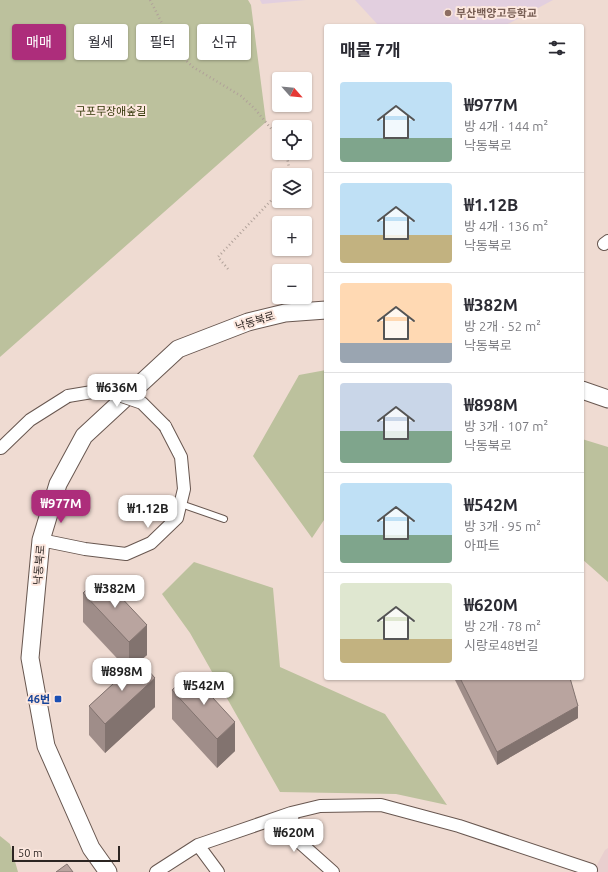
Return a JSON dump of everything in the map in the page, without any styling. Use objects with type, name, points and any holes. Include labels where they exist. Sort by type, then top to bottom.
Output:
[{"type":"main road","name":"낙동북로","points":[[108,872],[91,848],[46,746],[30,658],[41,540],[58,484],[84,436],[178,349],[248,322],[285,313],[324,310]]},
{"type":"main road","points":[[584,391],[608,399]]},
{"type":"street","points":[[0,448],[30,420],[68,396],[104,390],[142,403],[164,426],[181,457],[184,489],[178,518],[151,543],[126,554],[41,540]]},
{"type":"street","points":[[156,872],[198,845],[291,813],[320,806],[381,805],[459,826],[591,870]]},
{"type":"street","points":[[291,813],[297,840],[334,872]]},
{"type":"street","points":[[198,845],[218,872]]},
{"type":"lane","points":[[181,504],[224,519]]},
{"type":"path","points":[[150,0],[177,52],[193,67],[241,96],[272,130]]},
{"type":"path","points":[[228,269],[218,258],[272,200]]},
{"type":"shaded area","points":[[260,0],[306,0],[262,4]]},
{"type":"shaded area","name":"부산백양고등학교","points":[[355,0],[553,0],[508,24],[377,24]]},
{"type":"shaded area","points":[[608,848],[608,872],[593,872],[605,850]]},
{"type":"green space","name":"구포무장애숲길","points":[[0,0],[248,0],[251,5],[266,122],[0,357]]},
{"type":"green space","points":[[324,370],[324,520],[312,538],[253,456],[299,375]]},
{"type":"green space","points":[[584,440],[608,447],[608,582],[584,561]]},
{"type":"green space","points":[[194,562],[273,588],[280,667],[385,714],[447,805],[396,794],[280,792],[190,633],[162,594]]},
{"type":"green space","points":[[0,836],[10,844],[18,872],[0,872]]},
{"type":"building","points":[[101,576],[147,625],[129,642],[83,593]]},
{"type":"building","points":[[139,660],[155,678],[105,724],[89,706]]},
{"type":"building","points":[[190,673],[235,722],[217,739],[172,690]]},
{"type":"building","points":[[461,680],[571,680],[578,706],[497,752]]},
{"type":"building","points":[[67,864],[73,872],[56,872]]},
{"type":"place","name":"부산백양고등학교","points":[[448,13]]},
{"type":"place","name":"46번","points":[[58,699]]}]
